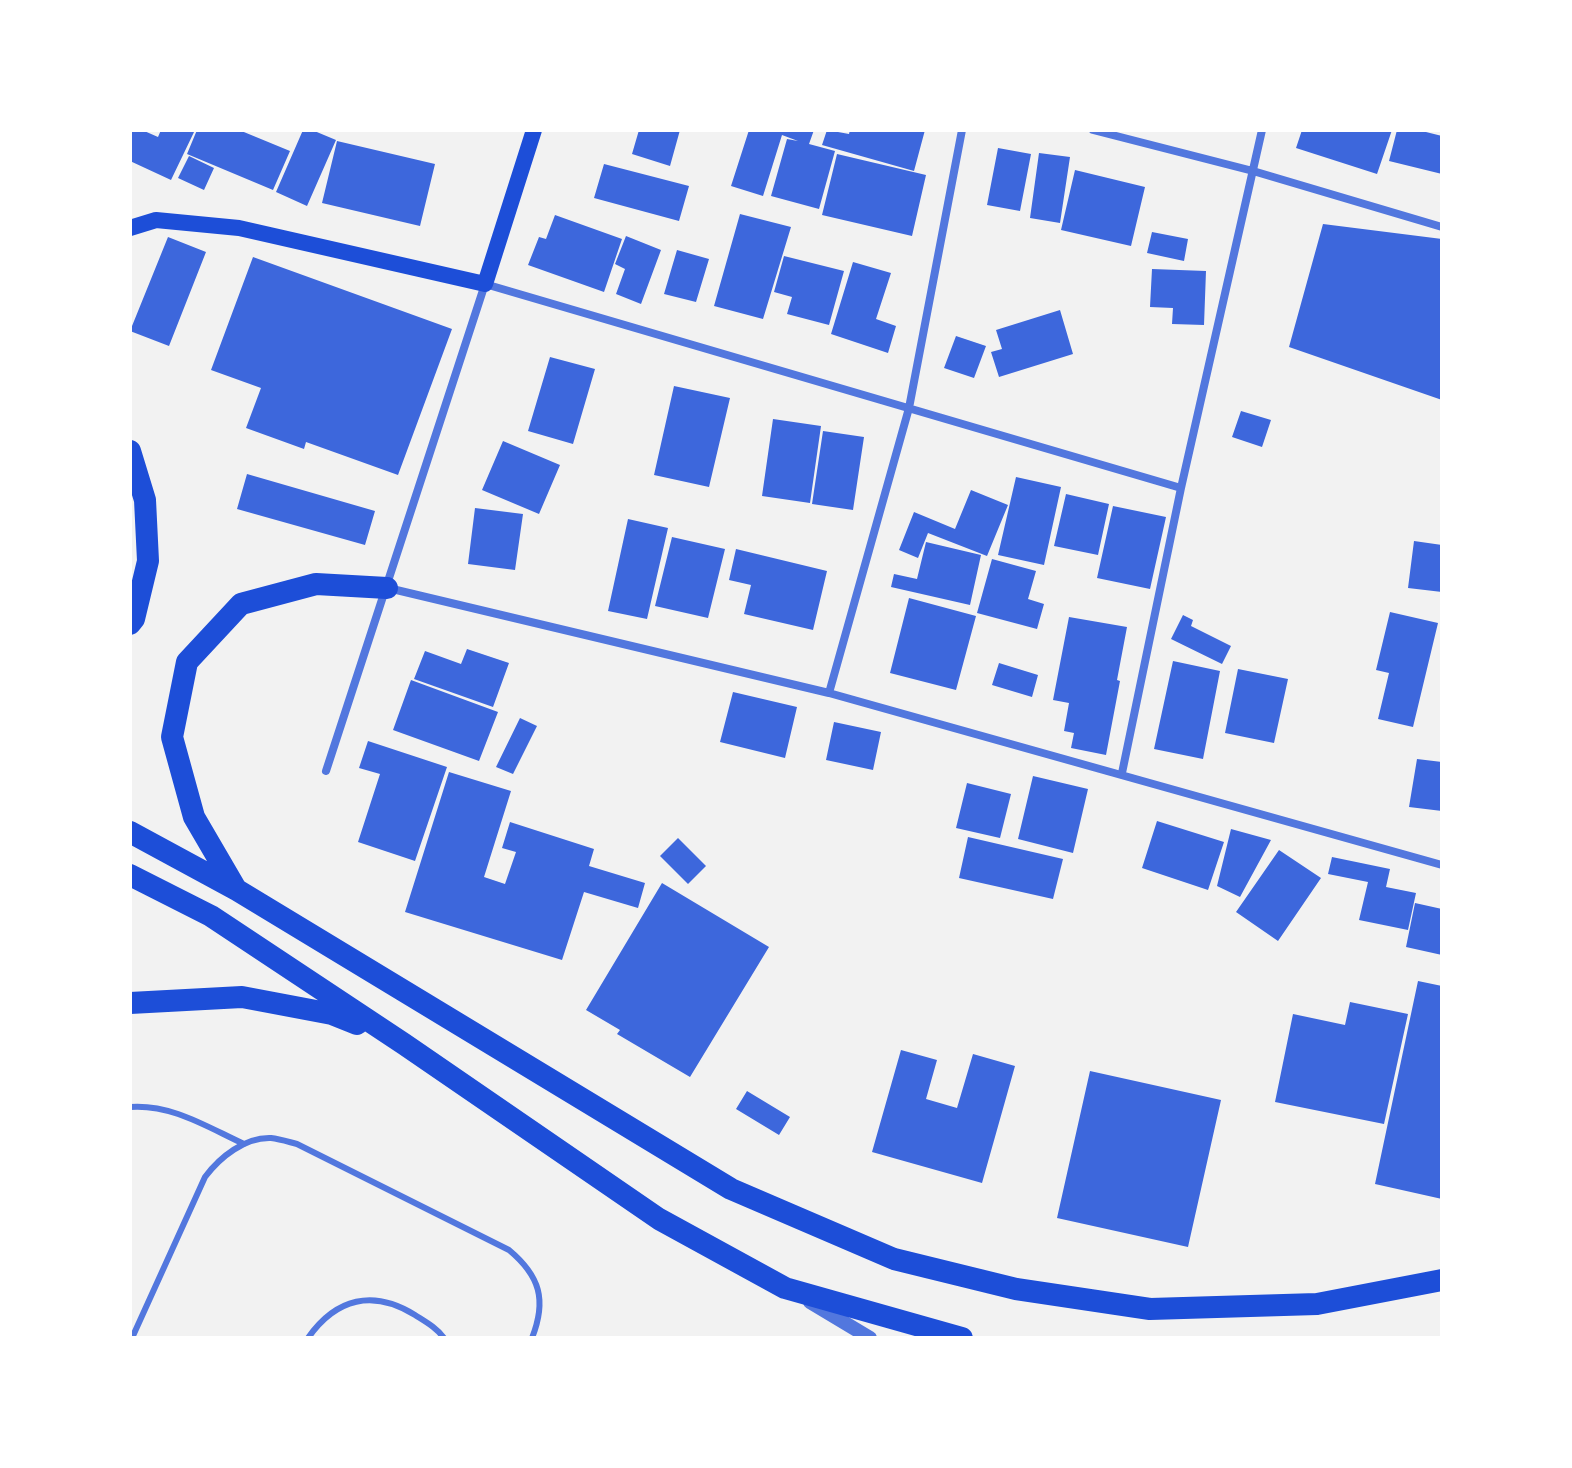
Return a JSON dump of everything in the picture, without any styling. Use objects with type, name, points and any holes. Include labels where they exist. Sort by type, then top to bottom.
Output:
[{"type":"highway","points":[[130,451],[145,500],[148,561],[134,619],[130,624]]},
{"type":"highway","points":[[237,890],[194,817],[172,737],[187,662],[241,604],[316,584],[387,588]]},
{"type":"highway","points":[[130,832],[237,890],[731,1189],[894,1259],[1016,1289],[1150,1309],[1317,1304],[1442,1280]]},
{"type":"highway","points":[[130,875],[211,916],[659,1219],[785,1288],[962,1338]]},
{"type":"highway","points":[[130,1003],[242,997],[332,1014],[404,1044]]},
{"type":"main road","points":[[130,228],[156,220],[239,228],[485,284],[534,130]]},
{"type":"street","points":[[829,693],[909,408],[962,130]]},
{"type":"street","points":[[1093,130],[1253,171],[1442,227]]},
{"type":"street","points":[[1122,773],[1181,488],[1262,130]]},
{"type":"street","points":[[326,771],[485,284],[1181,488]]},
{"type":"street","points":[[387,588],[829,693],[1442,865]]},
{"type":"street","points":[[785,1288],[870,1338]]},
{"type":"lane","points":[[130,1107],[173,1110],[244,1144]]},
{"type":"lane","points":[[132,1338],[205,1177],[217,1161],[244,1144],[270,1138],[297,1144],[509,1250],[525,1263],[541,1299],[540,1317],[532,1338]]},
{"type":"lane","points":[[308,1338],[334,1310],[352,1302],[370,1300],[387,1302],[411,1313],[440,1331],[444,1338]]},
{"type":"building","points":[[130,130],[142,130],[158,137],[161,130],[195,130],[171,180],[130,161]]},
{"type":"building","points":[[197,130],[239,130],[290,151],[273,190],[187,154]]},
{"type":"building","points":[[303,130],[312,130],[336,140],[307,206],[276,192]]},
{"type":"building","points":[[639,130],[680,130],[670,166],[632,154]]},
{"type":"building","points":[[749,130],[814,130],[809,144],[835,151],[819,209],[771,196],[787,139],[798,141],[782,135],[763,196],[731,186]]},
{"type":"building","points":[[827,130],[849,134],[850,130],[925,130],[914,171],[822,145]]},
{"type":"building","points":[[1302,130],[1392,130],[1377,174],[1296,148]]},
{"type":"building","points":[[1397,130],[1418,130],[1442,136],[1442,174],[1389,161]]},
{"type":"building","points":[[337,141],[435,164],[420,226],[322,203]]},
{"type":"building","points":[[998,148],[1031,154],[1020,211],[987,205]]},
{"type":"building","points":[[1039,153],[1070,157],[1060,223],[1030,218]]},
{"type":"building","points":[[837,154],[926,175],[912,236],[822,215]]},
{"type":"building","points":[[189,156],[214,168],[204,190],[178,178]]},
{"type":"building","points":[[604,164],[689,186],[679,221],[594,198]]},
{"type":"building","points":[[1075,170],[1145,187],[1131,246],[1061,230]]},
{"type":"building","points":[[740,214],[791,227],[763,319],[714,306]]},
{"type":"building","points":[[555,215],[622,239],[604,292],[528,265],[539,237],[546,239]]},
{"type":"building","points":[[1323,224],[1442,239],[1442,400],[1289,347]]},
{"type":"building","points":[[1152,232],[1188,239],[1184,261],[1147,253]]},
{"type":"building","points":[[626,236],[661,250],[641,304],[616,294],[625,269],[615,264]]},
{"type":"building","points":[[168,237],[206,252],[169,346],[130,331]]},
{"type":"building","points":[[677,250],[709,259],[696,302],[664,294]]},
{"type":"building","points":[[784,256],[844,271],[829,325],[787,314],[792,297],[774,292]]},
{"type":"building","points":[[253,257],[452,329],[398,475],[306,442],[304,449],[246,428],[261,388],[211,370]]},
{"type":"building","points":[[853,262],[891,273],[876,319],[896,326],[888,353],[831,334]]},
{"type":"building","points":[[1152,269],[1206,271],[1204,325],[1172,324],[1173,308],[1150,307]]},
{"type":"building","points":[[1060,310],[1073,354],[999,377],[991,352],[1002,349],[996,330]]},
{"type":"building","points":[[956,336],[986,346],[974,378],[944,368]]},
{"type":"building","points":[[550,357],[595,369],[573,444],[528,431]]},
{"type":"building","points":[[674,386],[730,398],[709,487],[654,475]]},
{"type":"building","points":[[1241,411],[1271,420],[1262,447],[1232,437]]},
{"type":"building","points":[[773,419],[821,426],[810,503],[762,496]]},
{"type":"building","points":[[823,431],[864,437],[853,510],[812,504]]},
{"type":"building","points":[[503,441],[560,465],[539,514],[482,490]]},
{"type":"building","points":[[247,474],[375,511],[365,545],[237,509]]},
{"type":"building","points":[[1016,477],[1061,487],[1044,565],[998,555]]},
{"type":"building","points":[[971,490],[1008,505],[987,556],[928,533],[918,558],[899,550],[914,512],[955,529]]},
{"type":"building","points":[[1066,494],[1109,504],[1098,555],[1054,546]]},
{"type":"building","points":[[1113,506],[1166,517],[1150,589],[1097,578]]},
{"type":"building","points":[[475,508],[523,514],[515,570],[468,564]]},
{"type":"building","points":[[628,519],[668,528],[647,619],[608,611]]},
{"type":"building","points":[[672,537],[725,549],[708,618],[655,606]]},
{"type":"building","points":[[1414,541],[1442,545],[1442,592],[1408,588]]},
{"type":"building","points":[[926,542],[981,555],[970,605],[891,587],[894,574],[917,579]]},
{"type":"building","points":[[736,549],[827,571],[813,630],[744,614],[751,585],[729,580]]},
{"type":"building","points":[[992,559],[1036,571],[1028,599],[1044,604],[1037,629],[977,613]]},
{"type":"building","points":[[909,598],[976,616],[956,690],[890,673]]},
{"type":"building","points":[[1390,612],[1438,623],[1413,727],[1378,719],[1389,673],[1376,670]]},
{"type":"building","points":[[1183,615],[1193,620],[1191,626],[1231,646],[1222,664],[1171,639]]},
{"type":"building","points":[[1069,617],[1127,627],[1106,755],[1071,748],[1074,733],[1064,731],[1069,703],[1053,700]]},
{"type":"building","points":[[467,649],[509,663],[493,707],[414,679],[425,651],[461,664]]},
{"type":"building","points":[[1173,661],[1220,671],[1203,759],[1154,749]]},
{"type":"building","points":[[999,663],[1038,675],[1032,697],[992,685]]},
{"type":"building","points":[[1238,669],[1288,679],[1274,743],[1225,733]]},
{"type":"building","points":[[411,680],[498,712],[479,761],[393,730]]},
{"type":"building","points":[[733,692],[797,707],[785,758],[720,742]]},
{"type":"building","points":[[520,718],[537,726],[513,774],[496,767]]},
{"type":"building","points":[[834,722],[881,732],[873,770],[826,760]]},
{"type":"building","points":[[368,741],[447,767],[415,861],[358,842],[380,774],[359,768]]},
{"type":"building","points":[[1417,759],[1442,762],[1442,811],[1409,807]]},
{"type":"building","points":[[449,772],[511,791],[484,877],[505,884],[516,852],[502,848],[510,822],[594,849],[589,866],[645,883],[638,908],[584,892],[562,960],[405,912]]},
{"type":"building","points":[[1033,776],[1088,789],[1073,853],[1018,839]]},
{"type":"building","points":[[967,783],[1011,794],[1000,838],[956,828]]},
{"type":"building","points":[[1157,821],[1224,842],[1208,890],[1142,868]]},
{"type":"building","points":[[1231,829],[1271,840],[1240,897],[1217,886]]},
{"type":"building","points":[[968,837],[1063,859],[1053,899],[959,878]]},
{"type":"building","points":[[678,838],[706,866],[688,884],[660,856]]},
{"type":"building","points":[[1279,850],[1321,878],[1278,941],[1236,912]]},
{"type":"building","points":[[1332,857],[1390,869],[1386,887],[1416,893],[1408,930],[1359,920],[1368,882],[1328,874]]},
{"type":"building","points":[[662,883],[769,947],[690,1077],[617,1034],[620,1030],[586,1010]]},
{"type":"building","points":[[1415,903],[1442,909],[1442,955],[1406,947]]},
{"type":"building","points":[[1418,981],[1442,986],[1442,1199],[1375,1184]]},
{"type":"building","points":[[1350,1002],[1408,1014],[1384,1124],[1275,1102],[1293,1014],[1345,1025]]},
{"type":"building","points":[[901,1050],[937,1060],[926,1099],[957,1108],[973,1054],[1015,1066],[982,1183],[872,1152]]},
{"type":"building","points":[[1090,1071],[1221,1100],[1188,1247],[1057,1218]]},
{"type":"building","points":[[747,1091],[790,1117],[779,1135],[736,1109]]}]
